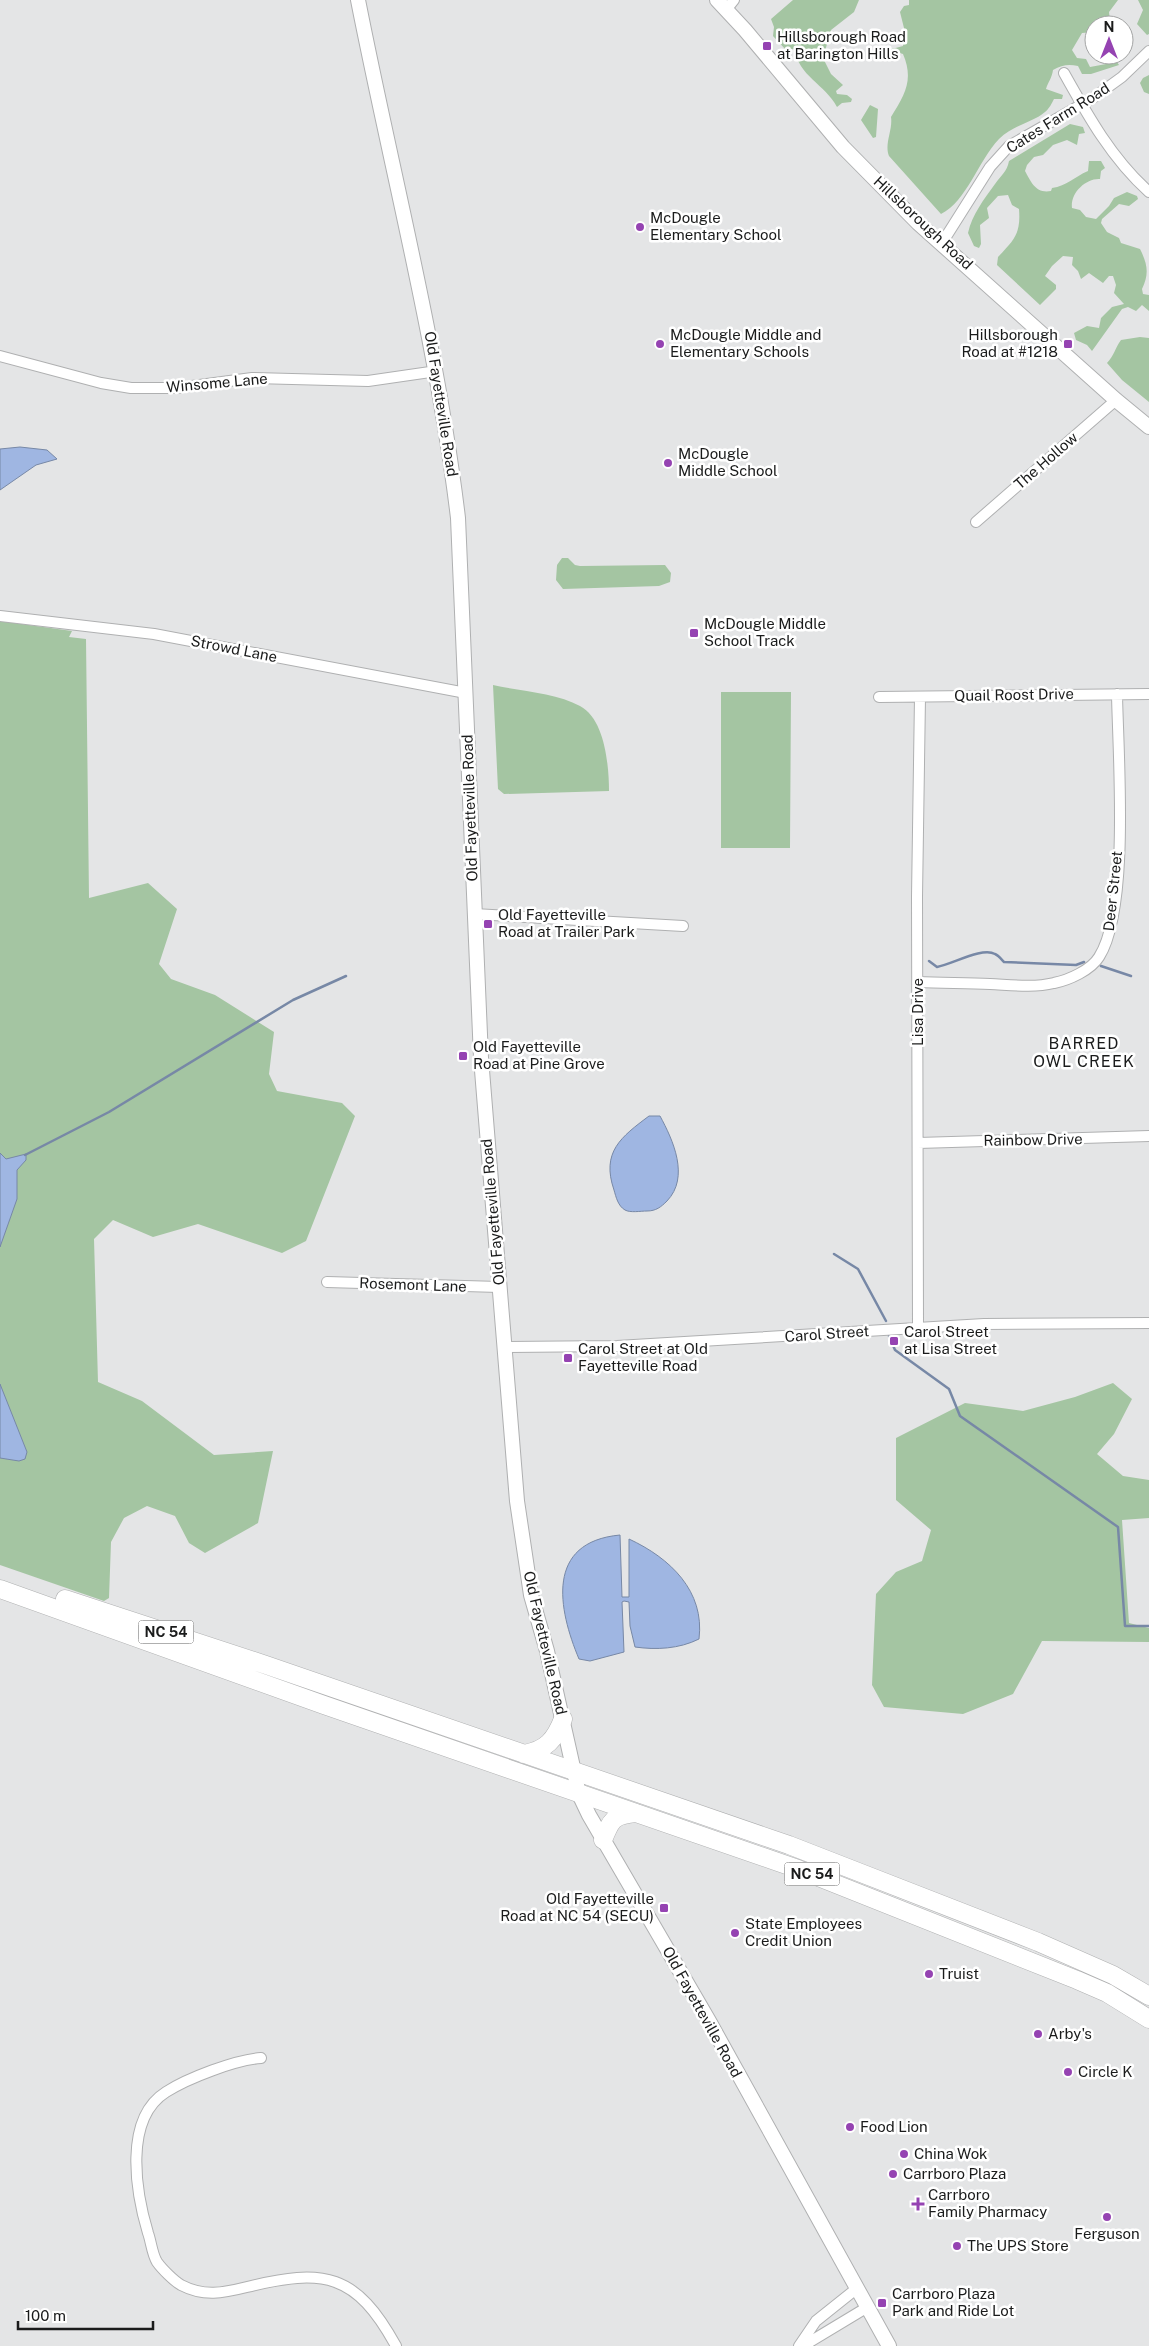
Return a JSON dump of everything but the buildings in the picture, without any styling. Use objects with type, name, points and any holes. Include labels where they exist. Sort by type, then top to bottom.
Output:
[{"type":"highway","name":"NC 54","points":[[0,1580],[266,1665],[789,1845],[1038,1942],[1113,1975],[1149,1996]]},
{"type":"highway","name":"NC 54","points":[[0,1589],[324,1705],[798,1869],[1092,1986],[1149,2019]]},
{"type":"highway","points":[[524,1754],[538,1751],[548,1746],[556,1736],[563,1719]]},
{"type":"highway","points":[[604,1840],[611,1821],[620,1815],[636,1813]]},
{"type":"street","name":"Old Fayetteville Road","points":[[358,0],[437,371],[448,434],[458,518],[481,1058],[517,1501],[535,1613],[576,1771],[580,1794],[589,1815],[709,2021],[866,2308],[889,2346]]},
{"type":"street","name":"Hillsborough Road","points":[[726,3],[842,147],[918,222],[1116,400],[1149,427]]},
{"type":"street","name":"Cates Farm Road","points":[[942,243],[990,167],[1002,153],[1018,140],[1082,105],[1122,77],[1149,51]]},
{"type":"street","points":[[1064,73],[1114,155],[1128,173],[1149,192]]},
{"type":"street","name":"Winsome Lane","points":[[0,356],[101,383],[131,388],[177,388],[252,378],[368,381],[437,371]]},
{"type":"street","name":"The Hollow","points":[[976,522],[1116,400]]},
{"type":"street","name":"Strowd Lane","points":[[0,616],[154,634],[466,693]]},
{"type":"street","name":"Deer Street","points":[[918,982],[1037,986],[1064,980],[1082,971],[1098,959],[1111,927],[1117,879],[1119,805],[1117,694]]},
{"type":"street","name":"Quail Roost Drive","points":[[879,698],[1149,694]]},
{"type":"street","name":"Lisa Drive","points":[[918,1327],[920,697]]},
{"type":"street","points":[[474,914],[483,912],[682,926]]},
{"type":"street","name":"Rainbow Drive","points":[[918,1143],[1149,1136]]},
{"type":"street","name":"Rosemont Lane","points":[[327,1282],[499,1287]]},
{"type":"street","name":"Carol Street","points":[[504,1347],[617,1346],[984,1324],[1149,1323]]},
{"type":"street","points":[[261,2058],[243,2059],[165,2092],[154,2103],[144,2119],[136,2155],[142,2212],[156,2261],[179,2284],[197,2292],[219,2294],[283,2278],[325,2278],[350,2288],[366,2301],[383,2321],[396,2346]]},
{"type":"street","points":[[801,2346],[816,2321],[856,2289]]},
{"type":"street","points":[[801,2346],[866,2308]]},
{"type":"green space","points":[[793,0],[859,0],[854,12],[831,30],[823,58],[831,74],[843,85],[836,91],[837,94],[847,95],[852,99],[851,102],[842,103],[837,107],[826,92],[806,73],[797,58],[795,49],[786,50],[773,36],[774,27],[771,19]]},
{"type":"green space","points":[[909,0],[1118,0],[1109,12],[1109,15],[1084,15],[1084,33],[1082,33],[1072,50],[1077,58],[1084,59],[1084,65],[1089,65],[1090,67],[1119,65],[1091,74],[1082,74],[1078,66],[1074,65],[1065,65],[1053,70],[1046,89],[1063,95],[1062,99],[1054,99],[1048,109],[1040,116],[1011,130],[999,139],[958,200],[941,214],[889,156],[888,151],[891,117],[904,94],[908,72],[903,54],[893,51],[878,58],[876,56],[877,53],[903,46],[905,32],[900,12],[904,6],[909,5]]},
{"type":"green space","points":[[1138,0],[1149,0],[1149,34],[1147,35],[1137,24],[1143,10]]},
{"type":"green space","points":[[1149,75],[1149,94],[1144,92],[1140,83],[1143,78]]},
{"type":"green space","points":[[870,105],[878,109],[876,137],[873,138],[861,120]]},
{"type":"green space","points":[[1070,124],[1083,127],[1085,133],[1079,134],[1077,145],[1067,140],[1053,145],[1043,155],[1034,157],[1027,165],[1025,171],[1038,189],[1041,191],[1051,191],[1052,188],[1088,171],[1089,161],[1101,161],[1105,168],[1101,171],[1100,179],[1089,181],[1076,192],[1072,208],[1080,210],[1086,217],[1096,219],[1114,198],[1127,192],[1137,196],[1138,199],[1129,206],[1119,204],[1102,219],[1101,223],[1107,232],[1119,238],[1121,243],[1140,249],[1147,269],[1142,289],[1143,294],[1149,295],[1149,311],[1142,305],[1136,311],[1128,307],[1122,309],[1092,351],[1087,345],[1076,340],[1074,333],[1087,326],[1099,328],[1101,318],[1112,307],[1124,304],[1114,293],[1116,285],[1113,276],[1109,276],[1103,283],[1089,273],[1081,279],[1078,271],[1072,265],[1073,257],[1063,256],[1045,276],[1056,285],[1056,289],[1040,305],[997,265],[998,257],[1012,241],[1019,225],[1019,209],[1012,205],[1008,195],[998,196],[987,208],[989,218],[980,225],[981,244],[979,248],[974,246],[968,233],[979,207],[1005,171],[1009,161]]},
{"type":"green space","points":[[1140,337],[1149,338],[1149,402],[1122,380],[1107,363],[1121,340]]},
{"type":"green space","points":[[562,558],[568,558],[575,565],[580,566],[665,565],[671,573],[670,582],[659,586],[563,589],[556,580],[557,565]]},
{"type":"green space","points":[[0,621],[72,631],[69,637],[86,639],[89,898],[148,883],[177,909],[159,964],[171,979],[215,995],[274,1032],[269,1074],[277,1091],[342,1103],[355,1116],[306,1241],[282,1253],[198,1224],[153,1237],[113,1220],[94,1239],[98,1382],[142,1401],[214,1455],[273,1451],[258,1523],[205,1553],[189,1543],[175,1516],[147,1506],[124,1518],[111,1542],[109,1598],[104,1601],[0,1565]]},
{"type":"green space","points":[[493,685],[560,698],[580,706],[588,712],[595,721],[604,744],[609,791],[504,794],[498,789]]},
{"type":"green space","points":[[721,692],[791,692],[790,848],[721,848]]},
{"type":"green space","points":[[1113,1383],[1132,1399],[1114,1434],[1097,1454],[1123,1476],[1149,1480],[1149,1518],[1122,1520],[1129,1623],[1149,1628],[1149,1642],[1042,1641],[1013,1694],[963,1714],[884,1707],[872,1685],[876,1594],[896,1572],[922,1561],[931,1530],[896,1500],[896,1438],[965,1403],[1023,1411],[1075,1397]]},
{"type":"water","points":[[20,447],[47,450],[57,459],[36,465],[0,490],[0,449]]},
{"type":"water","points":[[649,1116],[660,1116],[670,1136],[677,1158],[677,1181],[674,1191],[667,1201],[658,1208],[650,1211],[627,1211],[619,1204],[614,1190],[610,1165],[612,1155],[622,1139]]},
{"type":"water","points":[[0,1153],[6,1159],[26,1154],[26,1160],[17,1170],[17,1199],[0,1247]]},
{"type":"water","points":[[0,1384],[27,1452],[25,1459],[19,1461],[0,1458]]},
{"type":"water","points":[[620,1535],[622,1597],[629,1597],[629,1539],[658,1556],[682,1578],[696,1606],[699,1622],[699,1639],[684,1645],[667,1648],[635,1647],[630,1626],[629,1602],[624,1601],[622,1602],[624,1652],[590,1661],[579,1659],[566,1620],[563,1600],[564,1581],[569,1564],[579,1550],[596,1540]]},
{"type":"waterway","points":[[929,961],[937,967],[975,954],[989,952],[1004,962],[1076,965],[1084,962]]},
{"type":"waterway","points":[[1101,966],[1131,976]]},
{"type":"waterway","points":[[25,1155],[109,1112],[293,1000],[346,976]]},
{"type":"waterway","points":[[834,1254],[858,1269],[886,1321]]},
{"type":"waterway","points":[[889,1336],[895,1350],[949,1389],[960,1416],[1118,1527],[1125,1626],[1149,1626]]},
{"type":"place","name":"Hillsborough Road at Barington Hills","points":[[767,46]]},
{"type":"place","name":"McDougle Elementary School","points":[[640,227]]},
{"type":"place","name":"McDougle Middle and Elementary Schools","points":[[660,344]]},
{"type":"place","name":"Hillsborough Road at #1218","points":[[1068,344]]},
{"type":"place","name":"McDougle Middle School","points":[[668,463]]},
{"type":"place","name":"McDougle Middle School Track","points":[[694,633]]},
{"type":"place","name":"Old Fayetteville Road at Trailer Park","points":[[488,924]]},
{"type":"place","name":"Old Fayetteville Road at Pine Grove","points":[[463,1056]]},
{"type":"place","name":"Carol Street at Lisa Street","points":[[894,1341]]},
{"type":"place","name":"Carol Street at Old Fayetteville Road","points":[[568,1358]]},
{"type":"place","name":"Old Fayetteville Road at NC 54 (SECU)","points":[[664,1908]]},
{"type":"place","name":"State Employees Credit Union","points":[[735,1933]]},
{"type":"place","name":"Truist","points":[[929,1974]]},
{"type":"place","name":"Arby's","points":[[1038,2034]]},
{"type":"place","name":"Circle K","points":[[1068,2072]]},
{"type":"place","name":"Food Lion","points":[[850,2127]]},
{"type":"place","name":"China Wok","points":[[904,2154]]},
{"type":"place","name":"Carrboro Plaza","points":[[893,2174]]},
{"type":"place","name":"Carrboro Family Pharmacy","points":[[918,2204]]},
{"type":"place","name":"Ferguson","points":[[1107,2217]]},
{"type":"place","name":"The UPS Store","points":[[957,2246]]},
{"type":"place","name":"Carrboro Plaza Park and Ride Lot","points":[[882,2303]]},
{"type":"district","name":"BARRED OWL CREEK","points":[[1084,1052]]}]
